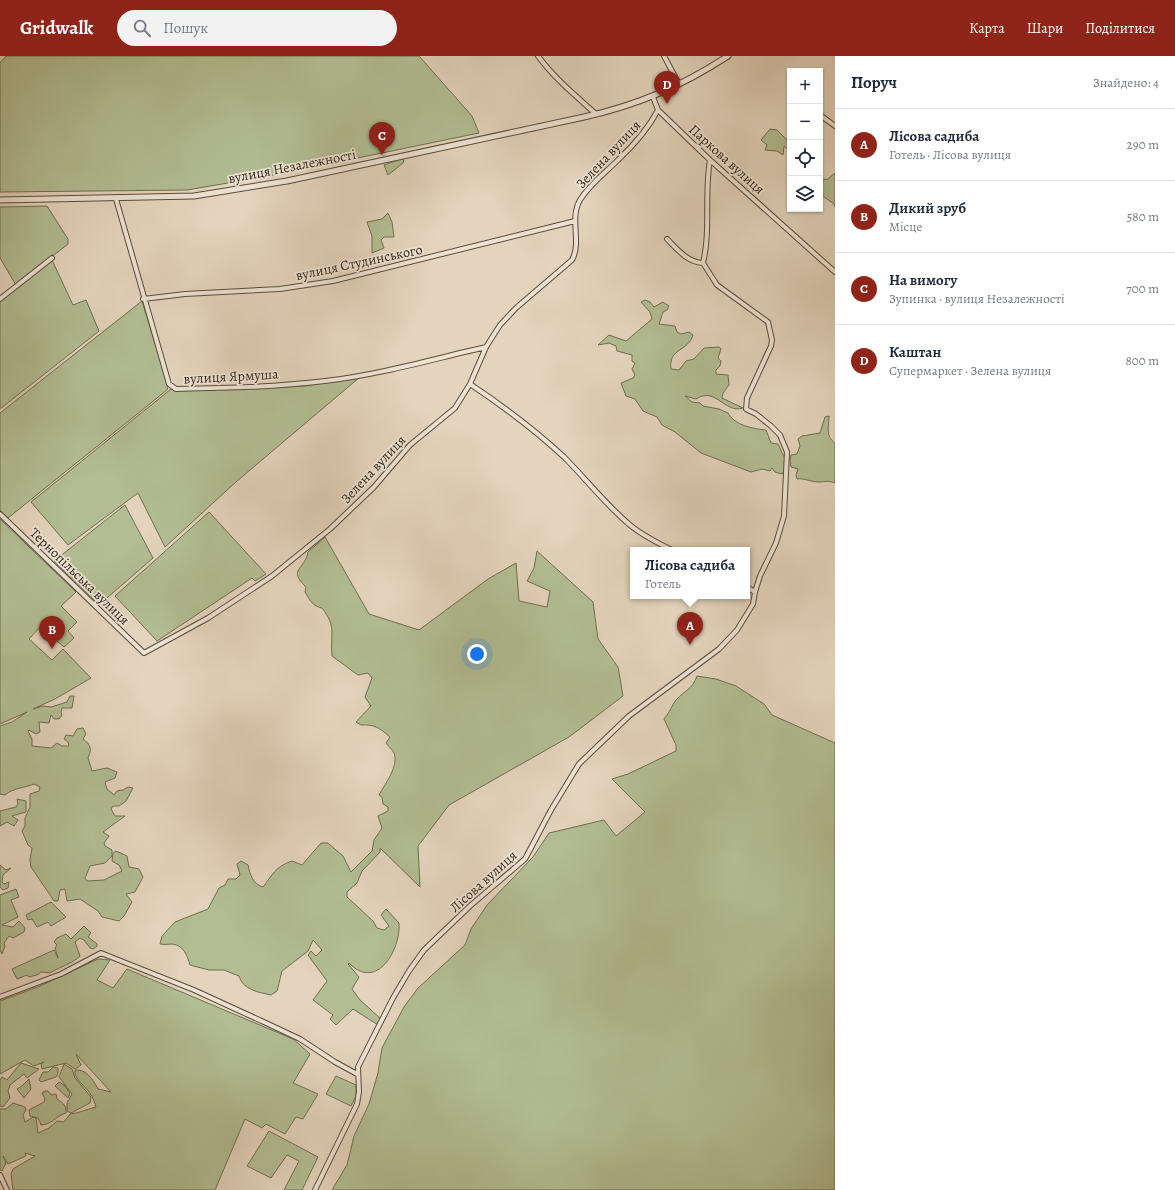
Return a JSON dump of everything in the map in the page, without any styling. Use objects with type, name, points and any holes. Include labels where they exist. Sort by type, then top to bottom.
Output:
[{"type":"street","points":[[538,56],[548,70],[564,87],[596,114]]},
{"type":"street","points":[[664,56],[679,84]]},
{"type":"street","name":"вулиця Незалежності","points":[[0,200],[32,198],[116,199],[194,196],[287,181],[596,114],[653,97],[728,56]]},
{"type":"street","points":[[653,97],[658,110]]},
{"type":"street","name":"Паркова вулиця","points":[[658,110],[710,160],[835,272]]},
{"type":"street","name":"Зелена вулиця","points":[[144,653],[208,618],[272,576],[330,530],[374,487],[410,445],[455,408],[470,384],[486,348],[500,325],[516,308],[572,260],[577,252],[575,221],[576,210],[581,198],[649,128],[658,110]]},
{"type":"street","points":[[823,117],[835,126]]},
{"type":"street","points":[[667,239],[686,258],[695,263],[703,263],[707,238],[707,199],[710,160]]},
{"type":"street","name":"вулиця Ярмуша","points":[[116,199],[169,384],[176,389],[265,386],[326,381],[366,374],[486,348]]},
{"type":"street","name":"вулиця Студинського","points":[[144,299],[185,294],[280,289],[333,281],[575,221]]},
{"type":"street","points":[[0,299],[52,258]]},
{"type":"street","name":"Лісова вулиця","points":[[315,1190],[356,1104],[358,1092],[358,1067],[409,971],[424,950],[470,906],[525,859],[550,810],[579,764],[629,716],[725,643],[747,616],[753,604],[755,592],[780,532],[784,516],[787,478],[787,452],[780,435],[756,414],[746,409],[747,398],[766,361],[772,340],[768,322],[717,285],[703,263]]},
{"type":"street","points":[[470,384],[496,401],[563,457],[631,526],[645,536],[666,547]]},
{"type":"street","name":"Тернопільська вулиця","points":[[0,514],[144,653]]},
{"type":"street","points":[[750,589],[755,592]]},
{"type":"street","points":[[0,997],[61,974],[101,953],[194,990],[300,1039],[335,1062],[357,1074]]},
{"type":"street","points":[[0,1175],[7,1190]]},
{"type":"green space","points":[[6,56],[419,56],[472,116],[479,133],[275,175],[187,190],[0,192],[0,63]]},
{"type":"green space","points":[[770,129],[777,130],[787,140],[787,148],[784,146],[783,155],[777,151],[765,150],[767,145],[761,140]]},
{"type":"green space","points":[[401,159],[404,160],[403,163],[388,175],[384,165]]},
{"type":"green space","points":[[835,173],[835,207],[834,204],[823,196],[823,180],[828,179]]},
{"type":"green space","points":[[47,206],[68,239],[68,244],[16,285],[0,258],[0,207]]},
{"type":"green space","points":[[388,213],[392,222],[394,237],[384,237],[381,240],[384,248],[372,253],[372,236],[367,222],[382,219]]},
{"type":"green space","points":[[52,260],[73,305],[86,300],[99,331],[0,409],[0,299]]},
{"type":"green space","points":[[645,300],[650,302],[654,307],[663,302],[669,306],[667,310],[663,312],[659,324],[675,326],[677,332],[681,334],[689,332],[693,335],[687,345],[675,353],[672,357],[671,369],[679,370],[686,361],[694,359],[704,348],[719,347],[721,349],[718,358],[721,361],[720,366],[716,370],[716,374],[728,375],[729,385],[723,393],[722,398],[743,408],[736,409],[730,407],[709,396],[703,396],[696,399],[685,396],[692,402],[700,403],[703,406],[719,409],[728,413],[735,421],[744,426],[766,430],[771,443],[778,444],[785,459],[785,470],[782,474],[775,472],[772,468],[770,471],[762,469],[751,472],[701,453],[675,432],[662,425],[657,417],[643,411],[635,399],[626,396],[621,383],[633,378],[635,375],[632,369],[635,363],[632,361],[632,355],[617,351],[616,346],[609,343],[598,345],[609,335],[626,341],[652,319],[650,312],[641,302]]},
{"type":"green space","points":[[142,301],[168,386],[167,390],[8,518],[0,510],[0,413]]},
{"type":"green space","points":[[358,376],[360,377],[237,481],[165,547],[138,493],[68,545],[31,502],[171,389],[176,391],[305,386]]},
{"type":"green space","points":[[829,416],[829,434],[835,443],[835,483],[829,481],[816,482],[797,479],[796,475],[798,469],[791,467],[790,461],[791,455],[797,454],[800,446],[798,439],[802,436],[820,433],[825,417]]},
{"type":"green space","points":[[125,505],[153,558],[99,605],[54,561]]},
{"type":"green space","points":[[209,512],[266,574],[255,581],[252,578],[157,641],[115,596]]},
{"type":"green space","points":[[0,519],[76,592],[61,606],[77,622],[68,631],[74,638],[64,647],[40,627],[29,639],[52,660],[63,649],[91,678],[55,699],[33,709],[43,706],[51,707],[67,702],[70,696],[74,696],[72,708],[62,708],[62,715],[59,719],[54,719],[51,715],[49,723],[39,722],[40,732],[36,734],[29,730],[28,731],[32,739],[32,746],[51,748],[57,743],[62,746],[69,746],[68,742],[64,739],[66,735],[73,736],[77,729],[83,728],[86,734],[83,739],[90,747],[88,758],[92,771],[107,768],[117,772],[115,778],[105,782],[107,789],[114,795],[117,791],[128,787],[133,788],[126,801],[119,806],[113,806],[111,809],[115,816],[125,816],[103,832],[109,836],[104,843],[105,846],[112,850],[112,856],[105,863],[90,866],[85,878],[87,881],[104,880],[122,871],[119,865],[112,861],[113,853],[116,851],[127,856],[129,867],[139,869],[143,877],[135,892],[126,894],[132,902],[124,916],[119,921],[102,917],[98,911],[80,899],[67,901],[65,889],[60,890],[58,901],[54,901],[31,867],[30,860],[32,848],[28,845],[22,831],[25,826],[25,818],[30,807],[30,794],[39,791],[40,787],[34,784],[15,789],[5,795],[0,794],[0,726],[12,722],[27,712],[0,724]]},
{"type":"green space","points":[[325,537],[369,614],[419,630],[488,579],[516,563],[519,601],[547,607],[550,591],[527,581],[534,568],[537,551],[593,602],[598,639],[618,667],[623,696],[569,737],[449,805],[418,846],[420,887],[380,848],[380,852],[362,871],[357,883],[347,892],[347,897],[373,921],[377,928],[384,930],[389,926],[381,915],[386,909],[399,923],[399,933],[396,944],[385,964],[378,970],[369,973],[359,971],[349,963],[348,964],[359,977],[352,989],[360,1000],[381,1019],[378,1025],[353,1009],[336,1025],[330,1019],[333,1015],[313,1000],[327,981],[308,955],[311,951],[316,956],[322,950],[313,940],[308,951],[282,971],[277,991],[271,995],[252,990],[241,981],[239,976],[224,970],[209,970],[190,965],[186,954],[180,947],[173,944],[160,944],[162,936],[175,922],[208,909],[219,888],[225,885],[228,879],[236,879],[240,875],[237,864],[241,861],[248,865],[254,881],[263,887],[275,871],[286,863],[292,861],[302,865],[321,843],[328,843],[343,856],[351,872],[372,851],[374,840],[382,828],[378,816],[388,811],[388,807],[383,804],[382,797],[379,795],[395,764],[394,753],[386,743],[390,737],[377,727],[361,725],[356,722],[371,706],[365,697],[372,678],[368,673],[358,675],[332,656],[332,631],[330,620],[322,608],[316,606],[310,600],[305,592],[306,587],[297,573],[304,563],[308,552]]},
{"type":"green space","points":[[697,676],[716,679],[736,686],[764,704],[772,715],[835,743],[835,1190],[332,1190],[347,1165],[354,1136],[369,1104],[378,1073],[382,1048],[404,1007],[418,988],[465,945],[471,929],[487,905],[533,857],[549,833],[604,820],[616,836],[645,812],[612,779],[628,774],[676,751],[676,745],[664,719],[676,700],[691,687]]},
{"type":"green space","points":[[17,799],[26,801],[26,812],[12,816],[18,820],[14,826],[7,822],[0,826],[0,811],[16,807],[18,804]]},
{"type":"green space","points":[[0,865],[6,870],[11,868],[3,875],[2,882],[4,884],[9,882],[8,888],[3,890],[0,887]]},
{"type":"green space","points":[[16,889],[19,897],[11,900],[18,917],[2,925],[13,927],[19,921],[25,928],[24,932],[13,938],[9,936],[4,943],[5,946],[2,954],[0,950],[0,895]]},
{"type":"green space","points":[[51,902],[66,917],[51,926],[48,922],[37,927],[32,919],[28,920],[26,915]]},
{"type":"green space","points":[[84,926],[91,933],[88,937],[97,944],[97,946],[93,949],[90,948],[84,940],[80,938],[75,942],[80,956],[73,961],[50,973],[41,972],[37,975],[29,977],[27,975],[17,979],[12,969],[54,950],[58,958],[55,948],[57,945],[54,942],[57,938],[66,934],[71,939]]},
{"type":"green space","points":[[98,959],[110,960],[97,980],[113,988],[127,969],[293,1039],[310,1054],[293,1083],[318,1094],[303,1119],[296,1117],[285,1134],[266,1124],[262,1128],[245,1119],[215,1190],[13,1190],[11,1174],[13,1169],[35,1156],[25,1153],[26,1156],[8,1164],[3,1156],[6,1163],[2,1171],[0,1170],[0,1109],[6,1109],[13,1103],[25,1107],[26,1110],[23,1115],[25,1122],[33,1117],[36,1118],[38,1133],[49,1128],[57,1121],[64,1122],[70,1114],[96,1107],[92,1097],[75,1075],[75,1070],[86,1073],[98,1089],[111,1092],[76,1054],[81,1065],[75,1069],[66,1063],[42,1069],[41,1064],[44,1062],[34,1066],[25,1060],[0,1074],[0,1001],[40,986]]},
{"type":"green space","points":[[21,1063],[39,1069],[27,1078],[24,1074],[10,1085],[8,1091],[10,1098],[3,1107],[0,1106],[0,1080],[2,1077],[7,1080]]},
{"type":"green space","points":[[64,1064],[72,1069],[75,1078],[91,1097],[90,1103],[71,1113],[67,1111],[67,1103],[72,1094],[59,1077]]},
{"type":"green space","points":[[53,1067],[58,1068],[56,1077],[41,1082],[39,1080],[43,1072],[48,1072]]},
{"type":"green space","points":[[336,1076],[356,1085],[356,1096],[351,1106],[326,1094]]},
{"type":"green space","points":[[29,1079],[31,1089],[24,1098],[17,1089]]},
{"type":"green space","points":[[59,1082],[64,1085],[70,1093],[68,1098],[55,1086]]},
{"type":"green space","points":[[48,1091],[51,1095],[56,1094],[57,1099],[63,1103],[66,1113],[48,1124],[41,1125],[38,1118],[30,1116],[29,1110],[44,1102],[45,1099],[42,1093]]},
{"type":"green space","points":[[269,1131],[318,1157],[302,1190],[284,1190],[299,1161],[287,1155],[271,1178],[247,1166]]},
{"type":"place","name":"Каштан","points":[[667,104]]},
{"type":"place","name":"На вимогу","points":[[382,155]]},
{"type":"place","name":"Лісова садиба","points":[[690,645]]},
{"type":"place","name":"Дикий зруб","points":[[52,649]]}]
